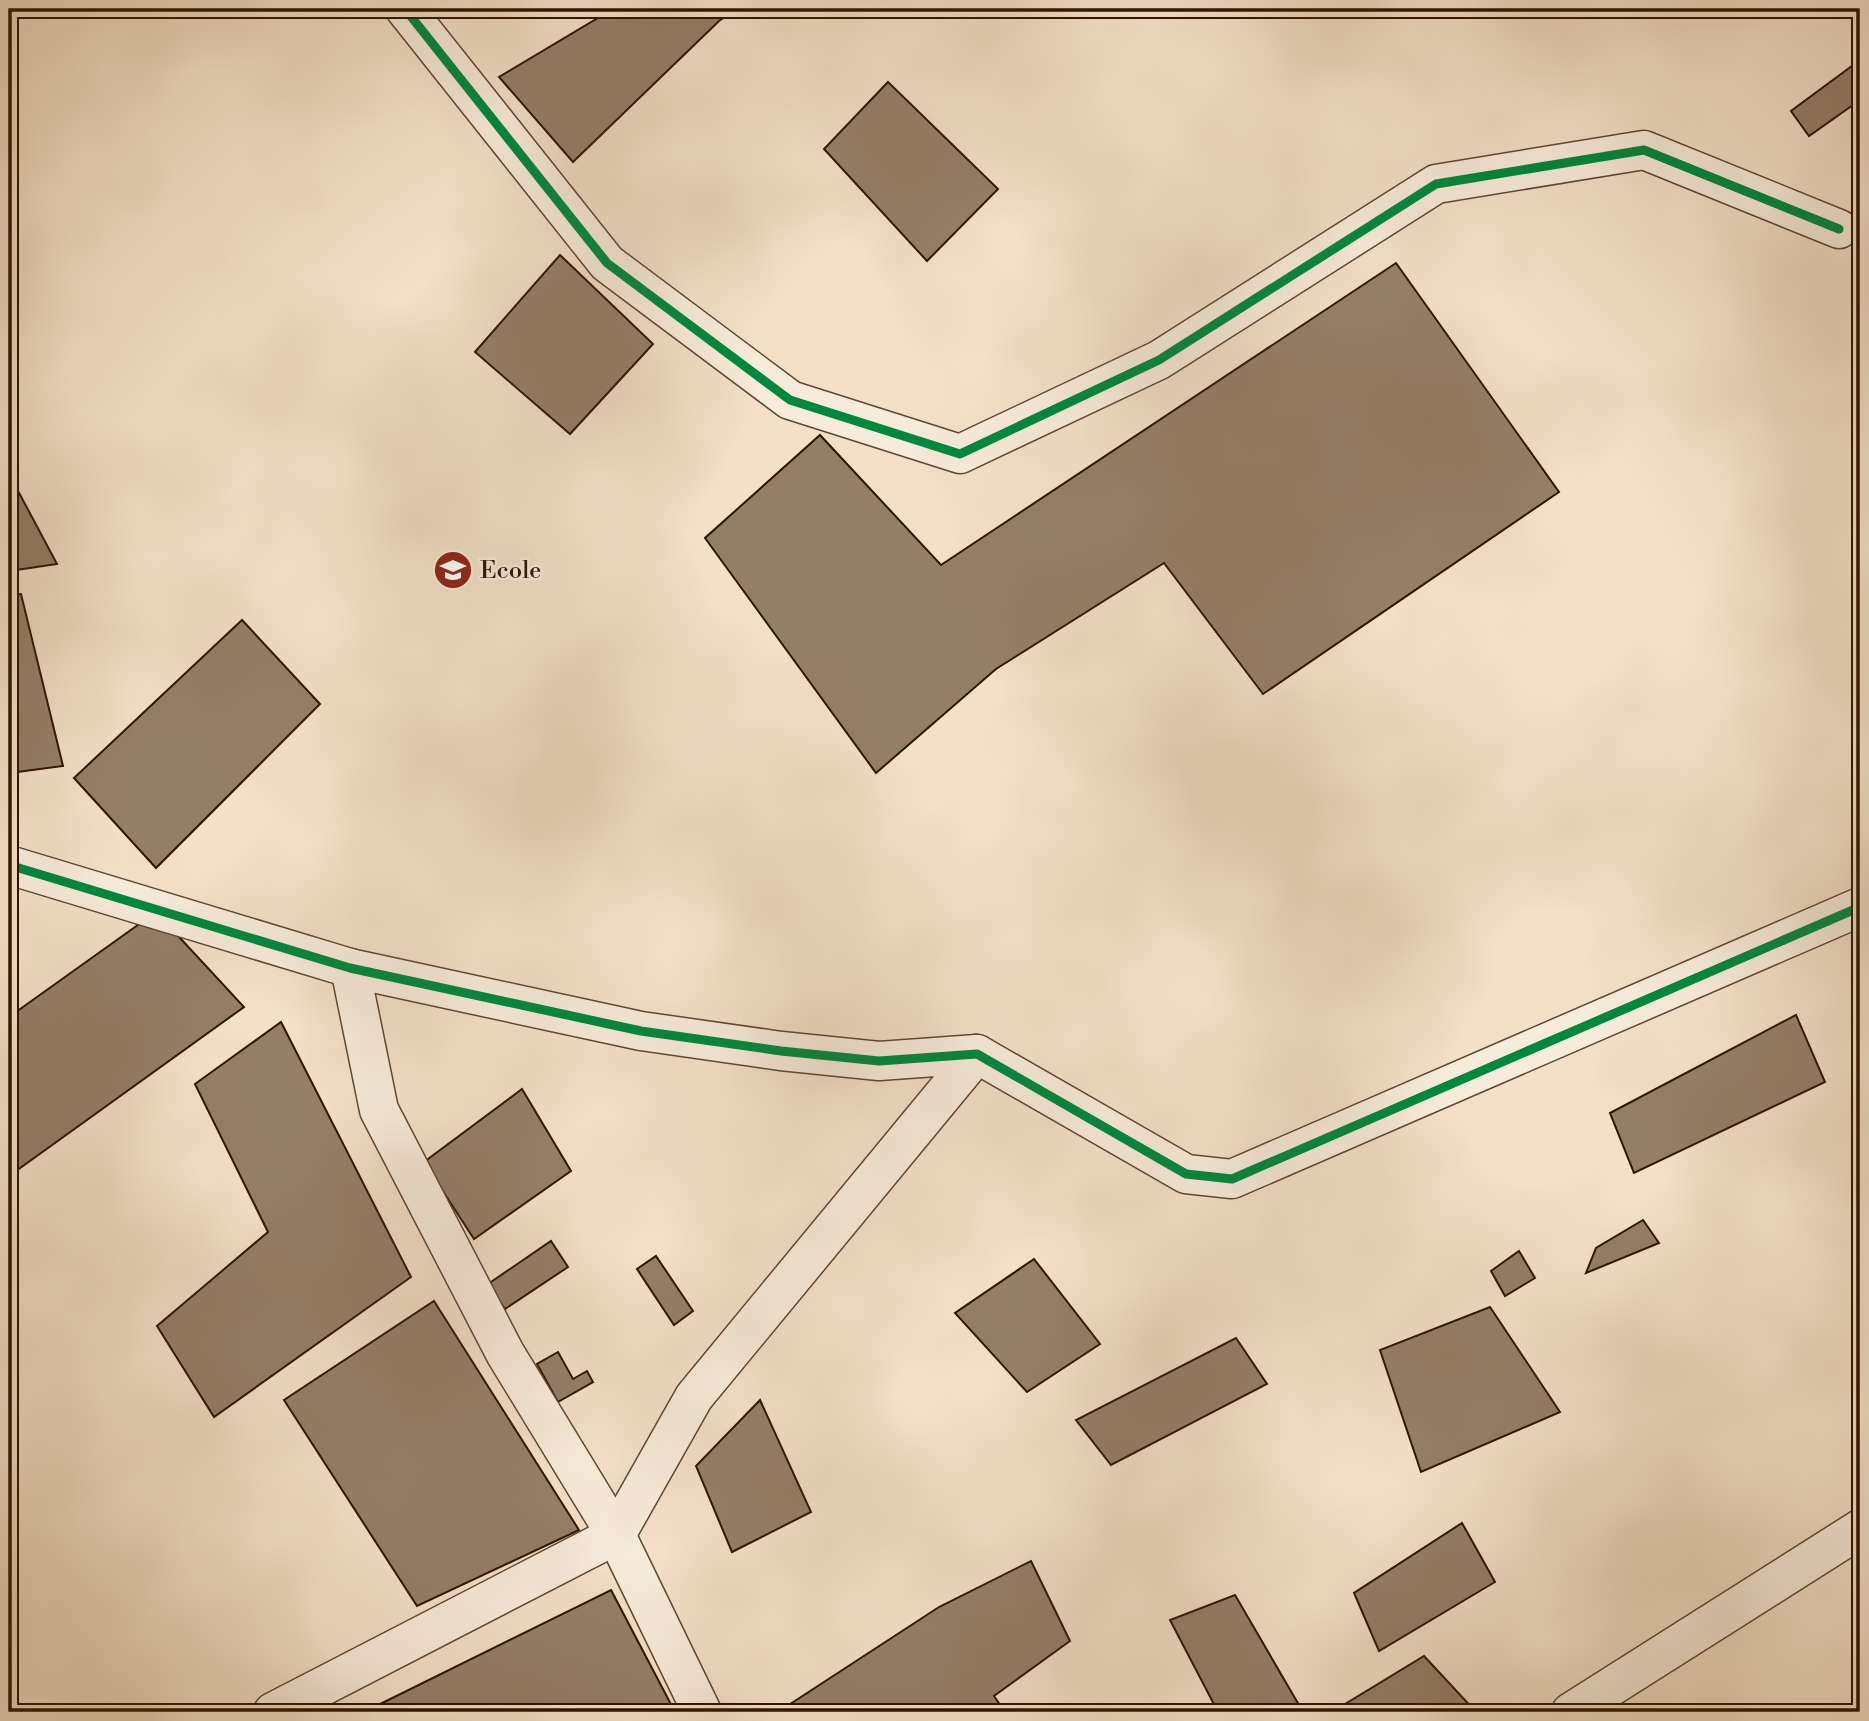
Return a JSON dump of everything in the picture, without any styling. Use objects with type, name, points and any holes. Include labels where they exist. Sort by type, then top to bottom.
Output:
[{"type":"street","points":[[405,9],[607,263],[790,400],[960,454],[1159,360],[1436,184],[1644,150],[1839,229]]},
{"type":"street","points":[[9,865],[350,968],[640,1031],[781,1051],[879,1061],[977,1054],[1186,1174],[1232,1179],[1860,907]]},
{"type":"street","points":[[350,968],[379,1110],[505,1353],[617,1535],[702,1712]]},
{"type":"street","points":[[273,1712],[617,1535],[694,1397],[977,1054]]},
{"type":"street","points":[[1571,1712],[1860,1529]]},
{"type":"building","points":[[613,9],[736,9],[719,21],[573,162],[499,77]]},
{"type":"building","points":[[1860,60],[1860,100],[1809,136],[1791,111]]},
{"type":"building","points":[[888,82],[998,189],[927,261],[824,149]]},
{"type":"building","points":[[560,255],[653,344],[570,434],[475,352]]},
{"type":"building","points":[[1396,263],[1559,492],[1263,694],[1164,563],[996,669],[876,773],[705,538],[820,435],[941,565]]},
{"type":"building","points":[[9,474],[57,564],[9,571]]},
{"type":"building","points":[[21,594],[63,766],[9,773],[9,595]]},
{"type":"building","points":[[242,620],[320,704],[156,868],[74,778]]},
{"type":"building","points":[[156,912],[244,1007],[9,1176],[9,1017]]},
{"type":"building","points":[[1796,1015],[1825,1082],[1634,1173],[1610,1113]]},
{"type":"building","points":[[281,1022],[411,1277],[214,1417],[157,1326],[268,1232],[195,1084]]},
{"type":"building","points":[[522,1089],[571,1171],[474,1239],[424,1162]]},
{"type":"building","points":[[1643,1220],[1659,1243],[1586,1273],[1596,1248]]},
{"type":"building","points":[[551,1241],[568,1267],[505,1309],[488,1284]]},
{"type":"building","points":[[1519,1251],[1535,1278],[1505,1296],[1491,1271]]},
{"type":"building","points":[[656,1256],[693,1311],[674,1325],[637,1269]]},
{"type":"building","points":[[1034,1259],[1100,1344],[1027,1392],[955,1313]]},
{"type":"building","points":[[434,1301],[579,1530],[417,1606],[284,1400]]},
{"type":"building","points":[[1490,1307],[1560,1412],[1421,1472],[1380,1350]]},
{"type":"building","points":[[1236,1338],[1267,1384],[1111,1465],[1076,1420]]},
{"type":"building","points":[[558,1352],[573,1379],[587,1371],[593,1382],[558,1402],[537,1364]]},
{"type":"building","points":[[760,1400],[811,1512],[732,1552],[696,1466]]},
{"type":"building","points":[[1462,1523],[1495,1582],[1379,1651],[1354,1593]]},
{"type":"building","points":[[1031,1561],[1070,1641],[994,1696],[1005,1712],[778,1712],[939,1607]]},
{"type":"building","points":[[611,1590],[675,1712],[366,1711]]},
{"type":"building","points":[[1235,1595],[1299,1705],[1280,1712],[1218,1712],[1170,1620]]},
{"type":"building","points":[[1424,1656],[1476,1712],[1332,1712]]},
{"type":"cycle path","points":[[405,9],[607,263],[790,400],[960,454],[1159,360],[1436,184],[1644,150],[1839,229]]},
{"type":"cycle path","points":[[9,865],[350,968],[641,1031],[781,1051],[879,1061],[977,1054],[1186,1174],[1232,1179],[1860,907]]},
{"type":"place","name":"Ecole","points":[[453,570]]}]
